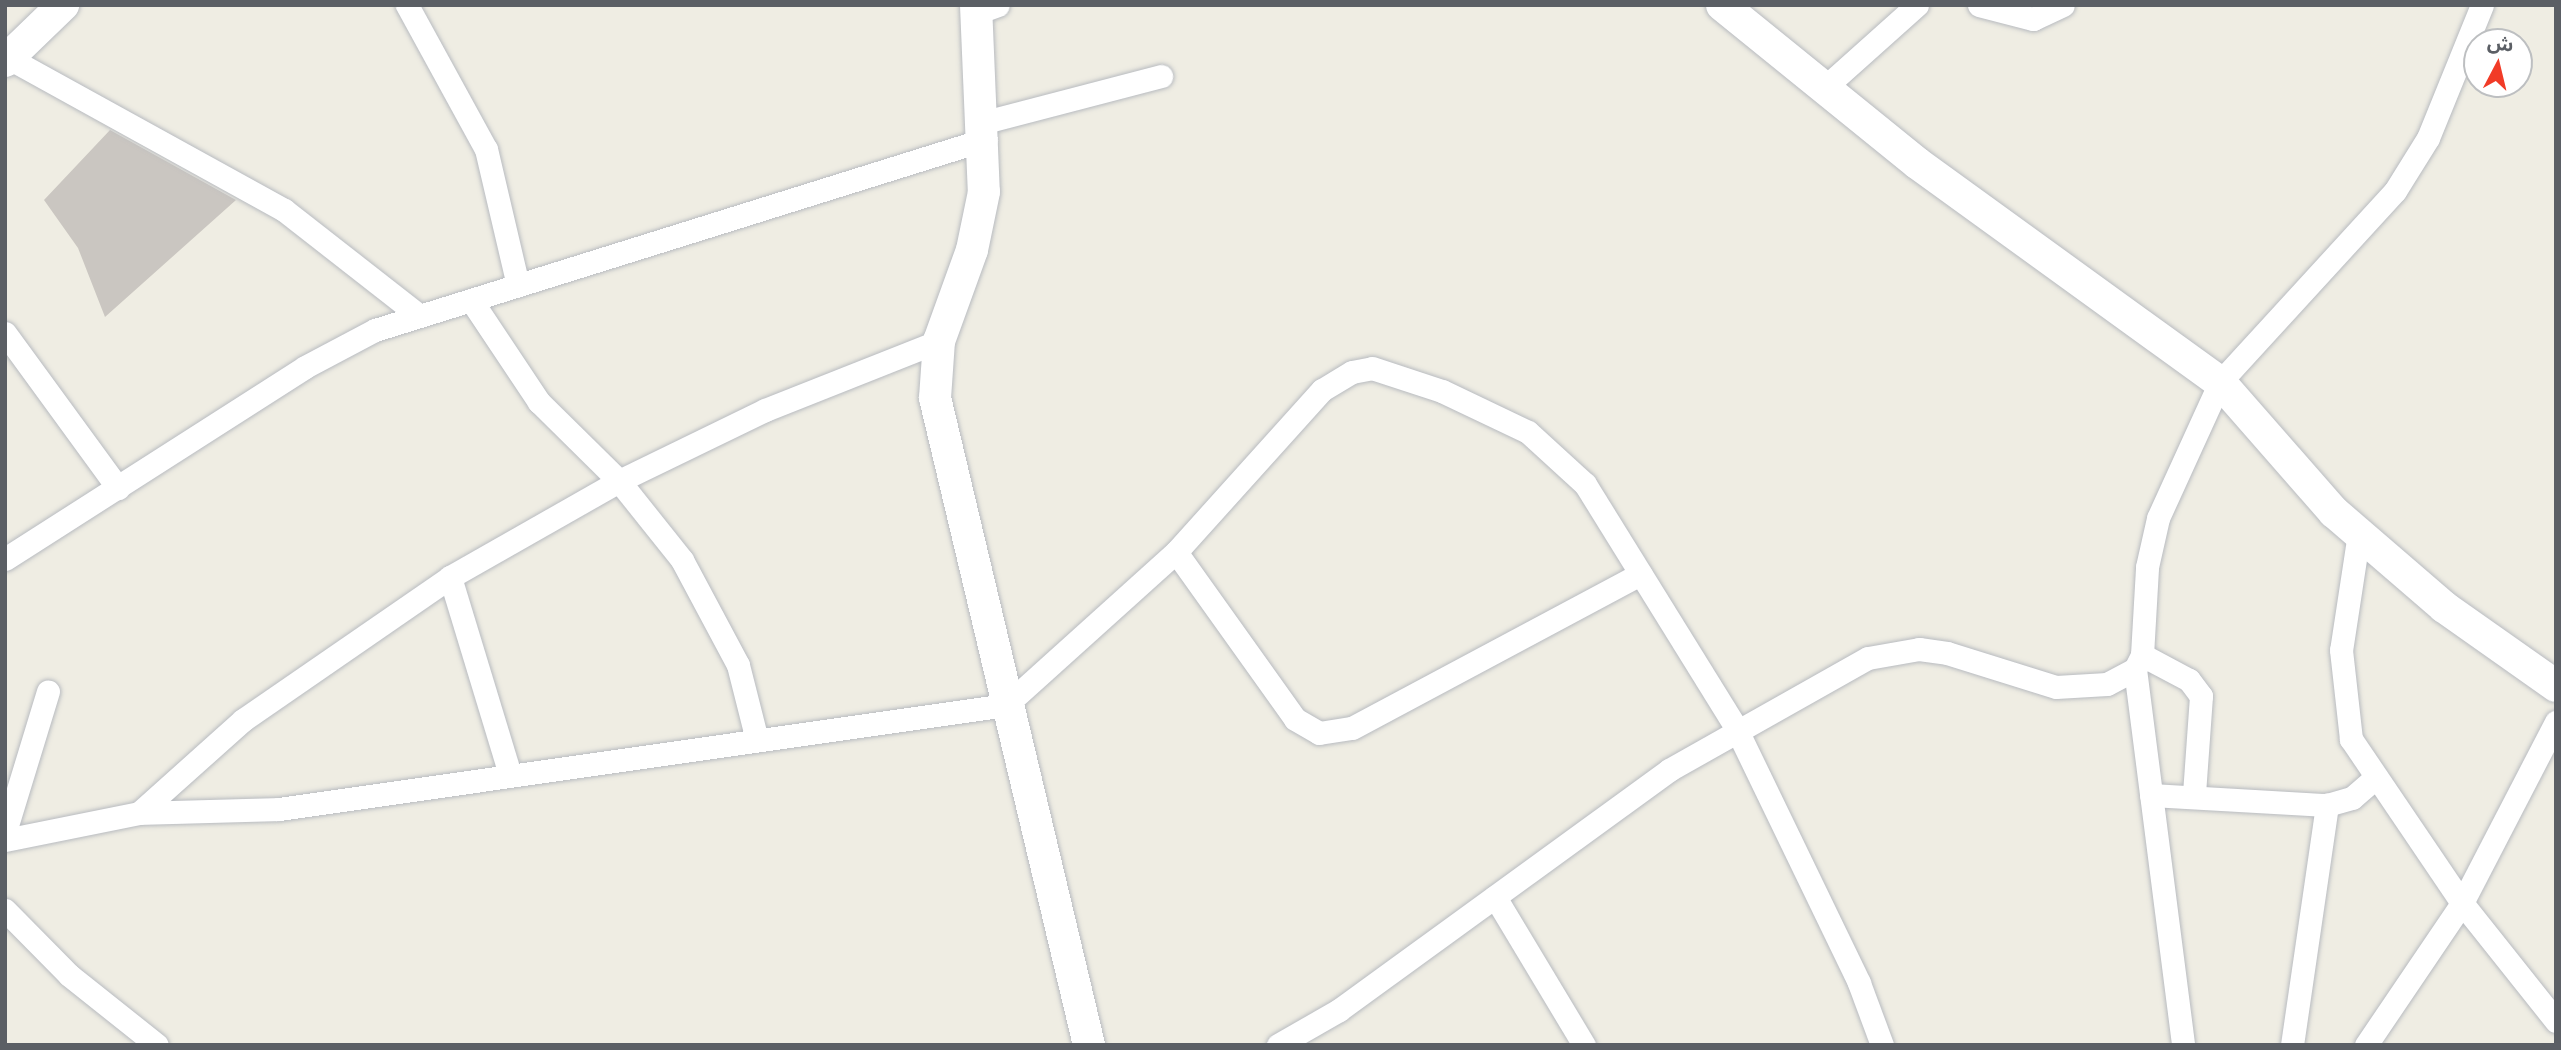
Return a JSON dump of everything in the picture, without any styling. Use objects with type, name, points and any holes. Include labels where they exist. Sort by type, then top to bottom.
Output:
[{"type":"street","points":[[63,5],[6,58],[284,210],[416,313]]},
{"type":"street","points":[[407,5],[486,149],[518,285]]},
{"type":"street","points":[[1722,5],[1823,89],[2220,382],[2295,472],[2359,533],[2444,607],[2556,686]]},
{"type":"street","points":[[1823,89],[1917,5]]},
{"type":"street","points":[[1979,5],[2033,19],[2063,5]]},
{"type":"street","points":[[2183,1045],[2151,795],[2138,662],[2152,536],[2220,382],[2395,191],[2428,138],[2482,5]]},
{"type":"street","points":[[983,8],[985,130],[975,236],[939,341],[935,398],[1089,1045]]},
{"type":"street","points":[[5,559],[305,367],[416,313],[471,300],[985,130],[1161,76]]},
{"type":"street","points":[[471,300],[539,402],[620,481],[682,560],[720,624],[747,691],[755,736]]},
{"type":"street","points":[[6,334],[118,488]]},
{"type":"street","points":[[139,813],[243,720],[450,578],[620,481],[765,410],[939,341]]},
{"type":"street","points":[[5,840],[139,813],[279,809],[509,771],[755,736],[1006,705],[1176,552],[1322,390],[1352,372],[1372,369],[1442,391],[1528,432],[1585,484],[1736,728],[1864,993],[1882,1045]]},
{"type":"street","points":[[2359,533],[2341,650],[2344,703],[2351,739],[2374,779],[2462,903],[2556,1020]]},
{"type":"street","points":[[1176,552],[1295,719],[1319,733],[1352,728],[1640,574]]},
{"type":"street","points":[[450,578],[509,771]]},
{"type":"street","points":[[1278,1045],[1339,1010],[1736,728],[1891,651],[1947,653],[2056,687],[2107,684],[2138,662]]},
{"type":"street","points":[[2138,662],[2189,680],[2201,696],[2194,794]]},
{"type":"street","points":[[5,832],[48,691]]},
{"type":"street","points":[[2366,1045],[2462,903],[2556,722]]},
{"type":"street","points":[[2151,795],[2194,794],[2327,804],[2352,798],[2374,779]]},
{"type":"street","points":[[2292,1045],[2327,804]]},
{"type":"street","points":[[1495,897],[1584,1045]]},
{"type":"street","points":[[5,910],[69,975],[157,1045]]},
{"type":"building","points":[[110,130],[236,200],[105,317],[78,248],[44,200]]}]
